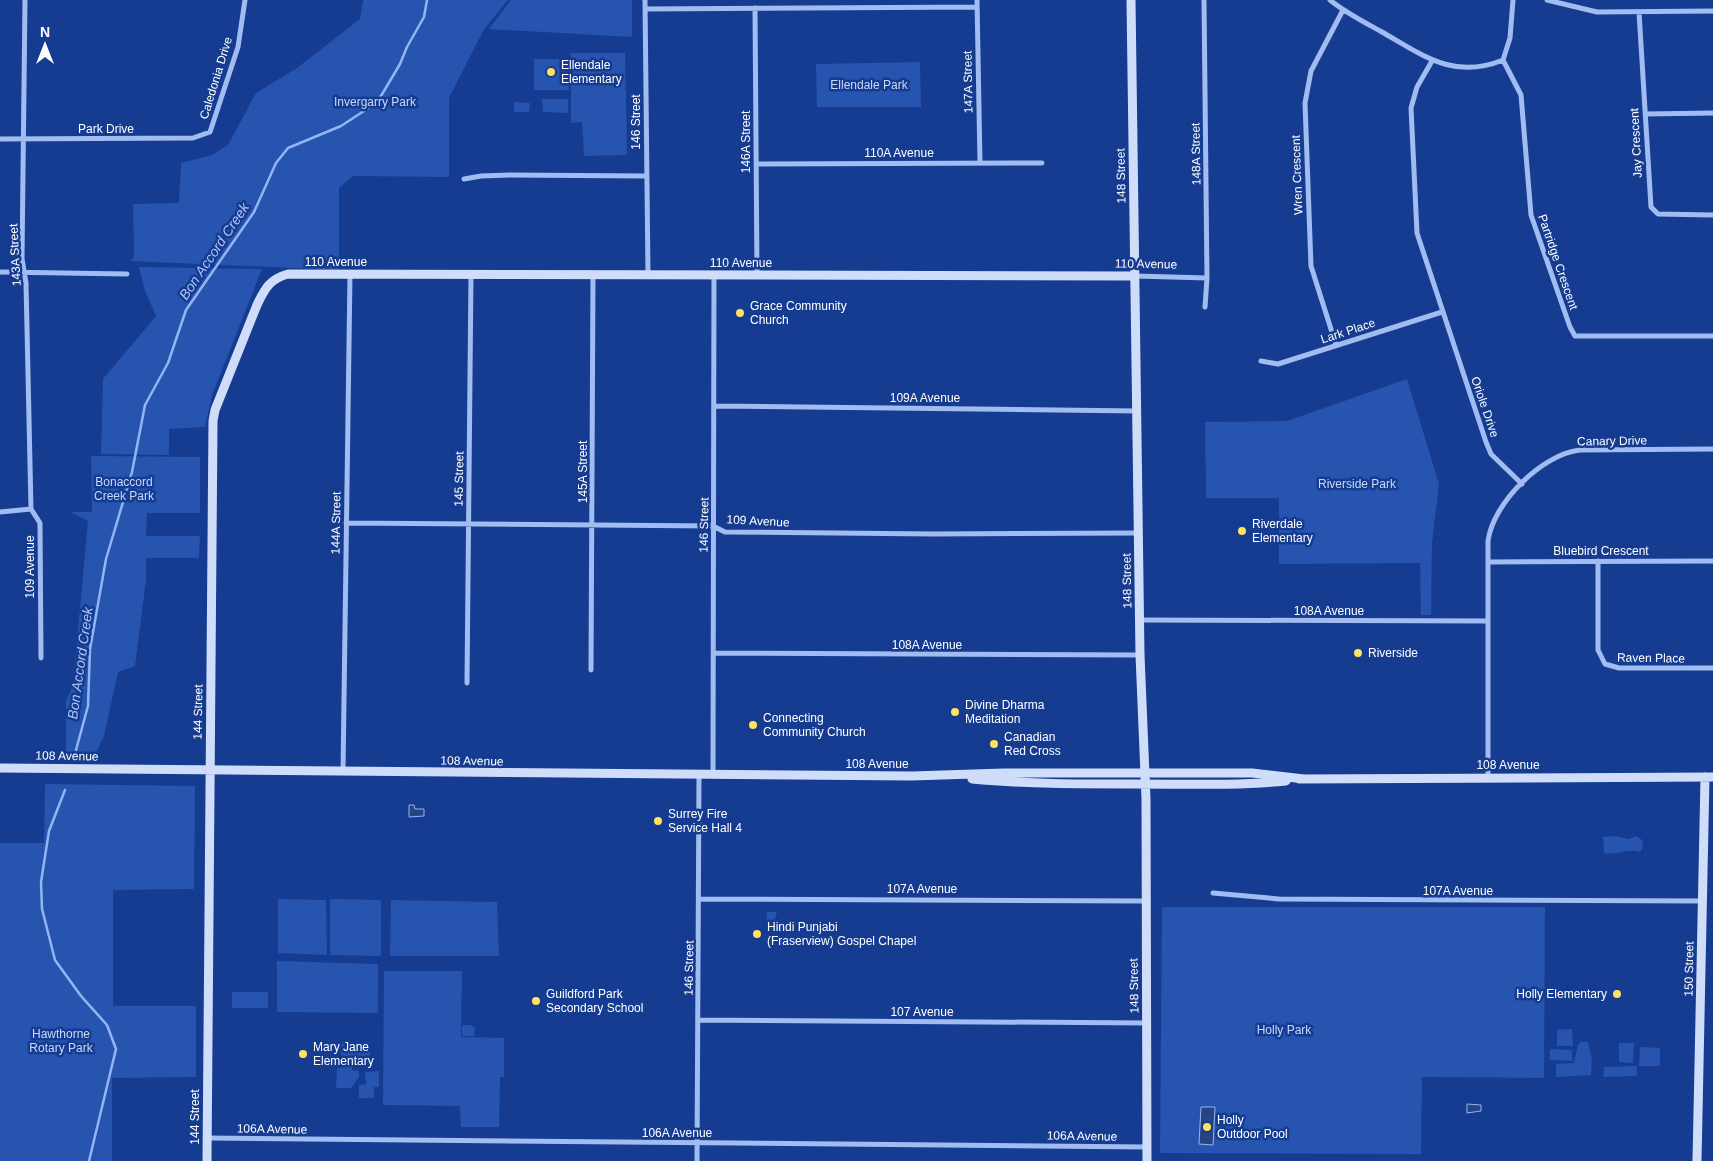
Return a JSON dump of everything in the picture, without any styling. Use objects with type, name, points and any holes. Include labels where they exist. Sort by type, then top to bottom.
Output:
[{"type":"main road","name":"148 Street","points":[[1132,0],[1140,654],[1145,773],[1147,1161]]},
{"type":"main road","name":"110 Avenue","points":[[276,278],[288,274],[1135,276]]},
{"type":"main road","name":"144 Street","points":[[207,1161],[213,421],[215,410],[257,305],[265,288],[276,278]]},
{"type":"main road","name":"108 Avenue","points":[[0,768],[944,776],[1004,773],[1252,773],[1304,779]]},
{"type":"main road","name":"108 Avenue","points":[[944,776],[1004,782],[1145,784],[1252,784],[1304,779],[1709,777]]},
{"type":"main road","name":"150 Street","points":[[1698,1161],[1702,901],[1709,777]]},
{"type":"street","name":"143A Street","points":[[25,0],[22,250],[32,509]]},
{"type":"street","name":"Caledonia Drive","points":[[210,132],[238,47],[245,0]]},
{"type":"street","name":"146 Street","points":[[645,0],[648,275]]},
{"type":"street","name":"147A Street","points":[[977,0],[980,163]]},
{"type":"street","name":"148A Street","points":[[1204,0],[1207,278],[1205,307]]},
{"type":"street","points":[[1330,0],[1343,10],[1432,61],[1455,67],[1469,68],[1482,67],[1503,60],[1510,38],[1513,0]]},
{"type":"street","points":[[1547,0],[1591,11],[1713,12]]},
{"type":"street","points":[[645,8],[977,7]]},
{"type":"street","name":"146A Street","points":[[755,8],[757,275]]},
{"type":"street","name":"Wren Crescent","points":[[1336,345],[1311,266],[1304,103],[1311,71],[1343,10]]},
{"type":"street","name":"Jay Crescent","points":[[1638,12],[1650,203],[1652,210],[1663,215],[1713,215]]},
{"type":"street","name":"Partridge Crescent","points":[[1503,60],[1521,95],[1531,215],[1570,327],[1575,336],[1713,336]]},
{"type":"street","name":"Oriole Drive","points":[[1432,61],[1413,97],[1410,122],[1417,233],[1491,454],[1522,484]]},
{"type":"street","points":[[1645,114],[1713,113]]},
{"type":"street","name":"Park Drive","points":[[0,138],[24,140],[193,138],[210,132]]},
{"type":"street","name":"110A Avenue","points":[[756,164],[1042,164]]},
{"type":"street","points":[[464,179],[509,175],[646,176]]},
{"type":"street","points":[[0,272],[127,274]]},
{"type":"street","name":"144A Street","points":[[343,771],[350,274]]},
{"type":"street","name":"145 Street","points":[[467,683],[471,274]]},
{"type":"street","name":"145A Street","points":[[591,670],[593,275]]},
{"type":"street","name":"146 Street","points":[[714,275],[714,775]]},
{"type":"street","name":"110 Avenue","points":[[1135,276],[1207,278]]},
{"type":"street","name":"Lark Place","points":[[1261,362],[1278,364],[1442,312]]},
{"type":"street","name":"109A Avenue","points":[[714,406],[1137,411]]},
{"type":"street","name":"Canary Drive","points":[[1522,484],[1547,461],[1572,451],[1713,449]]},
{"type":"street","points":[[1488,777],[1488,562],[1492,521],[1500,508],[1522,484]]},
{"type":"street","points":[[0,512],[32,509]]},
{"type":"street","name":"109 Avenue","points":[[32,509],[40,522],[40,658]]},
{"type":"street","name":"109 Avenue","points":[[346,523],[713,526],[726,532],[1139,533]]},
{"type":"street","name":"Raven Place","points":[[1598,561],[1598,650],[1605,664],[1619,668],[1713,668]]},
{"type":"street","name":"Bluebird Crescent","points":[[1488,562],[1713,561]]},
{"type":"street","name":"108A Avenue","points":[[1140,620],[1488,621]]},
{"type":"street","name":"108A Avenue","points":[[714,653],[1140,654]]},
{"type":"street","name":"146 Street","points":[[697,1161],[699,775]]},
{"type":"street","name":"107A Avenue","points":[[1213,893],[1279,899],[1702,901]]},
{"type":"street","name":"107A Avenue","points":[[699,899],[1145,901]]},
{"type":"street","name":"107 Avenue","points":[[698,1020],[1147,1022]]},
{"type":"street","name":"106A Avenue","points":[[207,1138],[1147,1147]]},
{"type":"green space","name":"Invergarry Park","points":[[363,0],[508,0],[484,29],[449,98],[449,177],[353,176],[339,188],[339,270],[131,261],[134,256],[133,204],[179,203],[181,163],[212,155],[228,145],[256,93],[297,68],[360,19]]},
{"type":"green space","points":[[511,0],[632,0],[632,37],[489,29]]},
{"type":"green space","points":[[571,53],[625,53],[627,155],[584,156],[582,122],[571,123]]},
{"type":"green space","points":[[534,59],[568,59],[569,90],[534,90]]},
{"type":"green space","name":"Ellendale Park","points":[[920,62],[921,107],[817,107],[816,64]]},
{"type":"green space","points":[[542,99],[568,99],[568,113],[543,112]]},
{"type":"green space","points":[[514,102],[530,103],[529,112],[514,112]]},
{"type":"green space","points":[[139,267],[262,269],[212,395],[205,427],[169,429],[169,455],[101,454],[103,379],[156,316],[145,291]]},
{"type":"green space","name":"Riverside Park","points":[[1407,379],[1439,484],[1432,543],[1431,615],[1421,615],[1420,563],[1279,564],[1279,498],[1206,498],[1205,422],[1287,421]]},
{"type":"green space","name":"Bonaccord Creek Park","points":[[91,456],[200,457],[200,513],[147,513],[146,536],[200,536],[199,558],[146,558],[146,580],[135,666],[118,672],[104,736],[95,755],[66,754],[66,701],[73,685],[88,521],[71,512],[92,512]]},
{"type":"green space","name":"Hawthorne Rotary Park","points":[[45,784],[195,786],[194,889],[113,890],[113,1006],[196,1006],[196,1077],[112,1078],[112,1161],[0,1161],[0,843],[44,843]]},
{"type":"green space","points":[[1615,836],[1628,839],[1636,836],[1642,840],[1643,847],[1640,852],[1604,853],[1603,837]]},
{"type":"green space","points":[[278,899],[326,900],[327,955],[278,953]]},
{"type":"green space","points":[[330,899],[381,900],[381,956],[330,955]]},
{"type":"green space","points":[[391,900],[497,902],[499,956],[390,956]]},
{"type":"green space","name":"Holly Park","points":[[1162,907],[1545,907],[1544,1078],[1422,1077],[1421,1154],[1160,1153]]},
{"type":"green space","points":[[767,912],[777,912],[773,925],[766,924]]},
{"type":"green space","points":[[277,961],[378,964],[378,1013],[277,1012]]},
{"type":"green space","points":[[384,971],[462,971],[461,1037],[504,1038],[504,1077],[500,1077],[499,1127],[461,1127],[460,1106],[383,1105]]},
{"type":"green space","points":[[232,992],[268,992],[268,1008],[232,1008]]},
{"type":"green space","points":[[462,1025],[471,1025],[475,1028],[474,1036],[462,1036]]},
{"type":"green space","points":[[1572,1029],[1573,1046],[1557,1046],[1557,1030]]},
{"type":"green space","points":[[341,1042],[370,1042],[370,1056],[341,1057]]},
{"type":"green space","points":[[1581,1042],[1588,1042],[1592,1060],[1591,1075],[1556,1077],[1556,1064],[1574,1063],[1578,1045]]},
{"type":"green space","points":[[1619,1043],[1634,1043],[1633,1063],[1619,1062]]},
{"type":"green space","points":[[1640,1047],[1660,1048],[1660,1066],[1639,1066]]},
{"type":"green space","points":[[1550,1049],[1572,1050],[1572,1061],[1550,1060]]},
{"type":"green space","points":[[1637,1066],[1637,1076],[1603,1077],[1604,1067]]},
{"type":"green space","points":[[352,1067],[352,1070],[359,1071],[359,1077],[351,1088],[336,1088],[337,1068]]},
{"type":"green space","points":[[379,1071],[379,1087],[374,1087],[374,1098],[359,1098],[359,1085],[366,1084],[365,1072]]},
{"type":"shaded area","points":[[409,805],[414,805],[415,809],[424,809],[424,816],[409,817]]},
{"type":"shaded area","points":[[1467,1104],[1481,1105],[1481,1111],[1467,1113]]},
{"type":"shaded area","points":[[1201,1107],[1215,1107],[1213,1145],[1199,1144]]},
{"type":"waterway","name":"Bon Accord Creek","points":[[76,750],[88,706],[90,649],[106,559],[132,472],[145,405],[168,363],[186,310],[254,212],[276,163],[288,148],[341,126],[370,107],[381,96],[424,17],[427,0]]},
{"type":"waterway","name":"Bon Accord Creek","points":[[65,790],[49,831],[41,882],[42,909],[55,960],[81,996],[107,1025],[116,1049],[89,1161]]},
{"type":"place","name":"Ellendale Elementary","points":[[551,72]]},
{"type":"place","name":"Grace Community Church","points":[[740,313]]},
{"type":"place","name":"Riverdale Elementary","points":[[1242,531]]},
{"type":"place","name":"Riverside","points":[[1358,653]]},
{"type":"place","name":"Divine Dharma Meditation","points":[[955,712]]},
{"type":"place","name":"Connecting Community Church","points":[[753,725]]},
{"type":"place","name":"Canadian Red Cross","points":[[994,744]]},
{"type":"place","name":"Surrey Fire Service Hall 4","points":[[658,821]]},
{"type":"place","name":"Hindi Punjabi (Fraserview) Gospel Chapel","points":[[757,934]]},
{"type":"place","name":"Holly Elementary","points":[[1617,994]]},
{"type":"place","name":"Guildford Park Secondary School","points":[[536,1001]]},
{"type":"place","name":"Mary Jane Elementary","points":[[303,1054]]},
{"type":"place","name":"Holly Outdoor Pool","points":[[1207,1127]]}]
